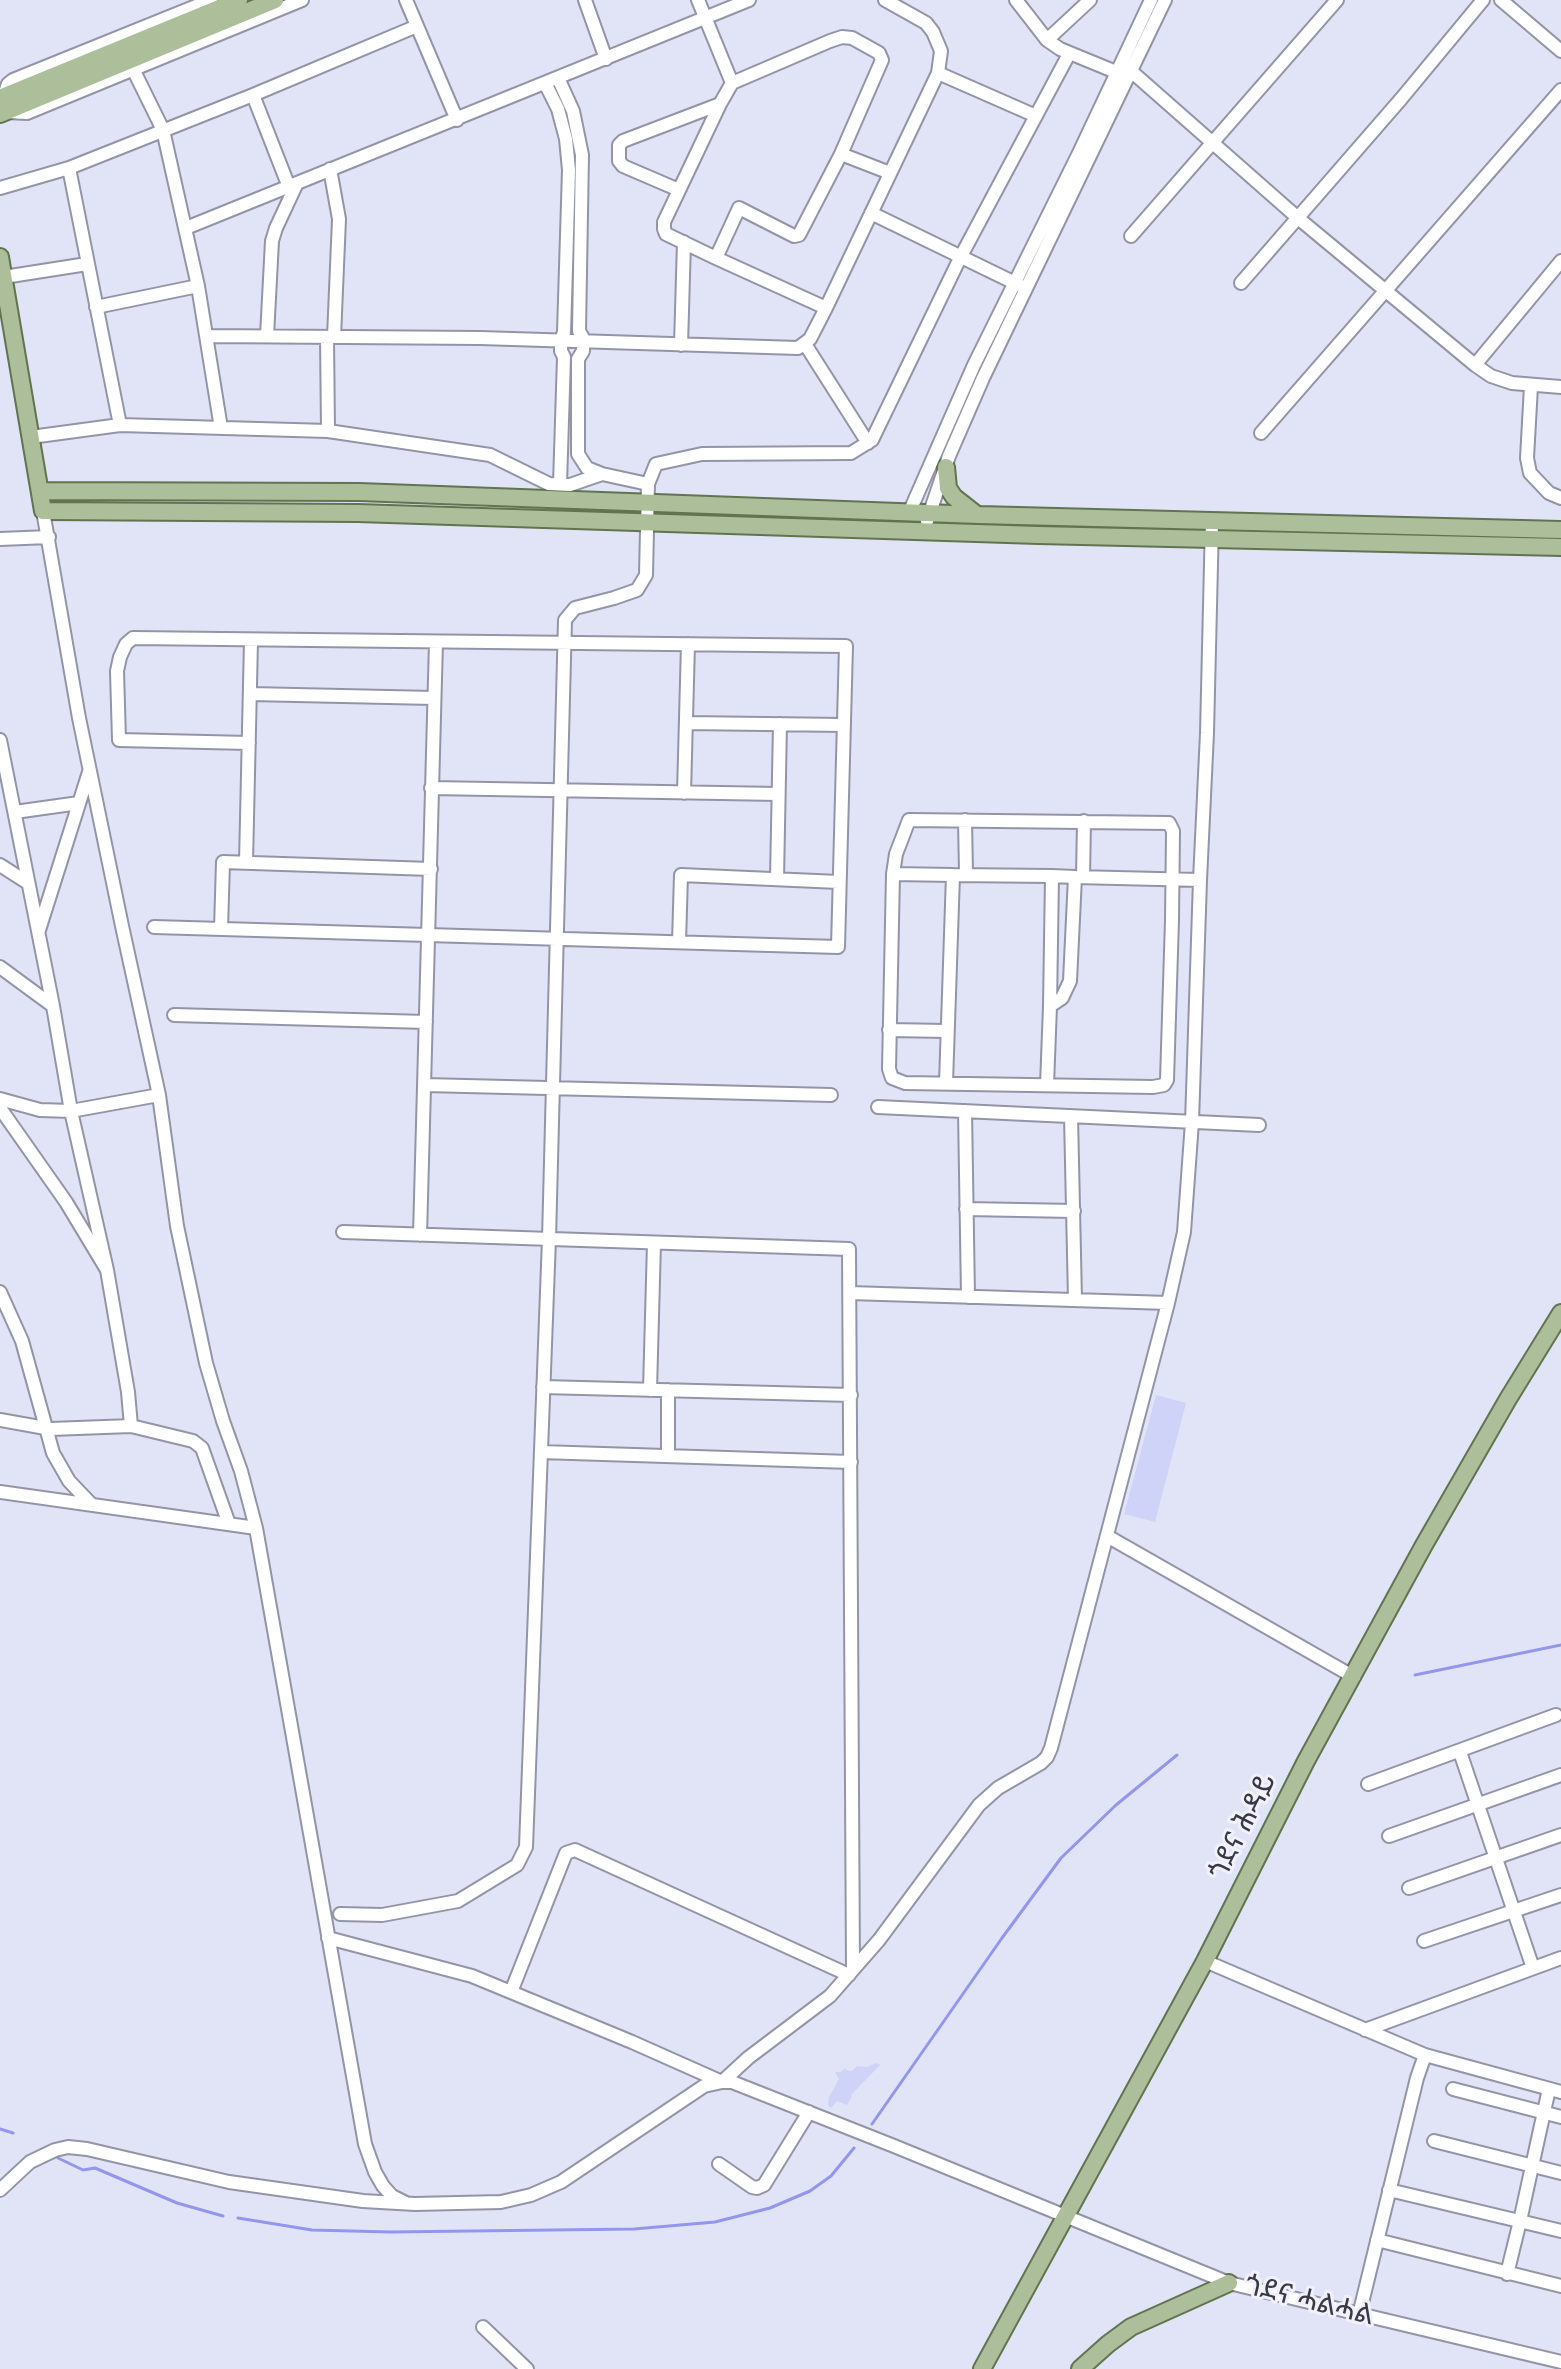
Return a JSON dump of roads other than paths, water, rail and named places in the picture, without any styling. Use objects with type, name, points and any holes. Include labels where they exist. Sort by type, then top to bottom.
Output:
[{"type":"main road","points":[[2,106],[239,0]]},
{"type":"main road","points":[[2,106],[275,0]]},
{"type":"main road","points":[[0,257],[43,511],[358,513],[924,530],[1561,530]]},
{"type":"main road","points":[[946,467],[948,488],[954,497],[979,515]]},
{"type":"main road","points":[[40,491],[359,492],[930,513],[1212,531],[1561,547]]},
{"type":"main road","name":"ጎደና ሕዳይ","points":[[982,2369],[1205,1961],[1306,1761],[1432,1532],[1561,1313]]},
{"type":"main road","points":[[1080,2369],[1131,2327],[1229,2283]]},
{"type":"street","points":[[211,0],[13,80],[8,84],[2,106],[27,113],[302,0]]},
{"type":"street","points":[[406,0],[457,120]]},
{"type":"street","points":[[585,0],[606,59]]},
{"type":"street","points":[[698,0],[732,83]]},
{"type":"street","points":[[186,228],[749,0]]},
{"type":"street","points":[[207,336],[798,348],[805,344],[826,308],[938,73],[941,51],[933,32],[926,23],[885,0]]},
{"type":"street","points":[[1016,0],[1047,40],[1069,54],[1116,72]]},
{"type":"street","points":[[1047,40],[1090,0]]},
{"type":"street","points":[[924,530],[946,467],[1020,286],[1151,0]]},
{"type":"street","points":[[909,513],[974,365],[1020,286],[1165,0]]},
{"type":"street","points":[[1241,283],[1483,0]]},
{"type":"street","points":[[1501,0],[1561,51]]},
{"type":"street","points":[[1131,236],[1330,2]]},
{"type":"street","points":[[0,188],[69,168],[417,26]]},
{"type":"street","points":[[716,258],[739,208],[794,236],[799,235],[841,154],[882,60],[879,53],[852,38],[842,37],[732,83],[664,222],[666,234],[716,258],[826,308]]},
{"type":"street","points":[[340,1914],[382,1915],[458,1901],[510,1870],[523,1857],[528,1829],[549,1239],[565,620],[575,608],[637,590],[646,575],[648,484],[656,464],[702,454],[851,453],[872,440],[960,258],[1069,54]]},
{"type":"street","points":[[133,69],[163,130],[198,286],[221,428]]},
{"type":"street","points":[[1131,71],[1210,143],[1475,365],[1500,380],[1531,386],[1561,387]]},
{"type":"street","points":[[938,73],[1036,116]]},
{"type":"street","points":[[558,78],[573,111],[582,155],[579,331],[583,351],[578,359],[578,454],[587,468],[648,484]]},
{"type":"street","points":[[545,83],[558,109],[566,139],[569,170],[564,332],[561,341],[564,357],[560,484]]},
{"type":"street","points":[[1261,433],[1561,90]]},
{"type":"street","points":[[253,95],[293,185],[272,241],[267,336]]},
{"type":"street","points":[[679,190],[623,166],[619,161],[619,145],[720,104]]},
{"type":"street","points":[[841,154],[890,173]]},
{"type":"street","points":[[69,168],[120,425]]},
{"type":"street","points":[[328,431],[330,337],[339,219],[330,169]]},
{"type":"street","points":[[871,213],[1020,286]]},
{"type":"street","points":[[681,345],[684,242]]},
{"type":"street","points":[[1475,365],[1561,261]]},
{"type":"street","points":[[4,277],[87,264]]},
{"type":"street","points":[[96,307],[198,286]]},
{"type":"street","points":[[805,344],[868,443]]},
{"type":"street","points":[[1531,386],[1527,458],[1530,473],[1549,493],[1561,498]]},
{"type":"street","points":[[31,437],[120,425],[328,431],[490,455],[549,484],[570,485],[602,474]]},
{"type":"street","points":[[43,511],[90,769],[159,1095],[177,1226],[203,1347],[256,1528],[365,2144],[383,2186],[392,2196],[406,2203]]},
{"type":"street","points":[[0,2190],[30,2162],[68,2147],[235,2183],[363,2201],[501,2202],[542,2191],[569,2178],[704,2086],[722,2082],[748,2058],[830,1996],[879,1940],[979,1805],[998,1788],[1028,1772],[1047,1757],[1168,1303],[1184,1232],[1192,1122],[1212,531]]},
{"type":"street","points":[[2,541],[49,537]]},
{"type":"street","points":[[154,927],[838,947],[846,646],[133,638],[121,652],[117,671],[119,740],[249,743]]},
{"type":"street","points":[[246,862],[251,641]]},
{"type":"street","points":[[420,1235],[436,642]]},
{"type":"street","points":[[684,793],[688,644]]},
{"type":"street","points":[[250,694],[434,698]]},
{"type":"street","points":[[686,723],[844,725]]},
{"type":"street","points":[[777,879],[780,724]]},
{"type":"street","points":[[0,740],[4,777],[15,812],[71,1111],[107,1270],[131,1426]]},
{"type":"street","points":[[38,932],[90,769]]},
{"type":"street","points":[[431,788],[778,794]]},
{"type":"street","points":[[15,812],[79,803]]},
{"type":"street","points":[[909,820],[965,820],[1169,823],[1173,831],[1166,1083],[1160,1087],[905,1083],[892,1078],[889,1069],[889,1030],[896,854],[909,820]]},
{"type":"street","points":[[946,1083],[947,1031],[965,820]]},
{"type":"street","points":[[1050,1006],[1062,998],[1070,981],[1084,821]]},
{"type":"street","points":[[221,929],[223,862],[431,869]]},
{"type":"street","points":[[0,865],[28,883]]},
{"type":"street","points":[[893,874],[1200,880]]},
{"type":"street","points":[[679,942],[681,875],[839,882]]},
{"type":"street","points":[[1047,1085],[1052,876]]},
{"type":"street","points":[[0,967],[53,1006]]},
{"type":"street","points":[[174,1015],[426,1022]]},
{"type":"street","points":[[889,1030],[947,1031]]},
{"type":"street","points":[[425,1085],[831,1095]]},
{"type":"street","points":[[0,1099],[40,1110],[71,1111],[159,1095]]},
{"type":"street","points":[[878,1107],[1259,1125]]},
{"type":"street","points":[[0,1108],[66,1202],[107,1270]]},
{"type":"street","points":[[965,1111],[968,1297]]},
{"type":"street","points":[[1071,1116],[1075,1300]]},
{"type":"street","points":[[966,1209],[1074,1211]]},
{"type":"street","points":[[343,1232],[849,1249],[851,1971]]},
{"type":"street","points":[[650,1390],[654,1243]]},
{"type":"street","points":[[0,1292],[22,1341],[45,1428],[60,1468],[91,1504]]},
{"type":"street","points":[[850,1293],[1168,1303]]},
{"type":"street","points":[[543,1387],[851,1395]]},
{"type":"street","points":[[668,1390],[668,1455]]},
{"type":"street","points":[[0,1420],[45,1428],[131,1426],[189,1439],[202,1448],[229,1524]]},
{"type":"street","points":[[541,1452],[851,1462]]},
{"type":"street","points":[[0,1492],[256,1528]]},
{"type":"street","points":[[1107,1536],[1354,1677]]},
{"type":"street","points":[[1368,1784],[1556,1715]]},
{"type":"street","points":[[1460,1752],[1533,1968]]},
{"type":"street","points":[[1389,1836],[1561,1775]]},
{"type":"street","points":[[1409,1888],[1561,1835]]},
{"type":"street","points":[[511,1992],[566,1853],[575,1850],[851,1971]]},
{"type":"street","points":[[1424,1941],[1561,1895]]},
{"type":"street","name":"ጎደና ሓልሓል","points":[[328,1938],[472,1976],[722,2082],[742,2085],[1229,2283],[1561,2362]]},
{"type":"street","points":[[1365,2030],[1561,1958]]},
{"type":"street","points":[[1205,1961],[1425,2055],[1555,2090],[1543,2113],[1507,2274]]},
{"type":"street","points":[[1359,2315],[1425,2055]]},
{"type":"street","points":[[1453,2089],[1561,2117]]},
{"type":"street","points":[[719,2164],[752,2187],[764,2185],[809,2112]]},
{"type":"street","points":[[1434,2141],[1561,2173]]},
{"type":"street","points":[[1389,2190],[1561,2231]]},
{"type":"street","points":[[1377,2240],[1561,2286]]},
{"type":"street","points":[[483,2327],[527,2369]]},
{"type":"waterway","points":[[1415,1675],[1561,1645]]},
{"type":"waterway","points":[[872,2124],[1061,1858],[1116,1805],[1177,1755]]},
{"type":"waterway","points":[[0,2129],[13,2133]]},
{"type":"waterway","points":[[238,2218],[312,2230],[390,2232],[634,2229],[715,2222],[770,2208],[810,2191],[831,2176],[854,2148]]},
{"type":"waterway","points":[[58,2158],[83,2170],[95,2168],[177,2203],[223,2216]]}]
